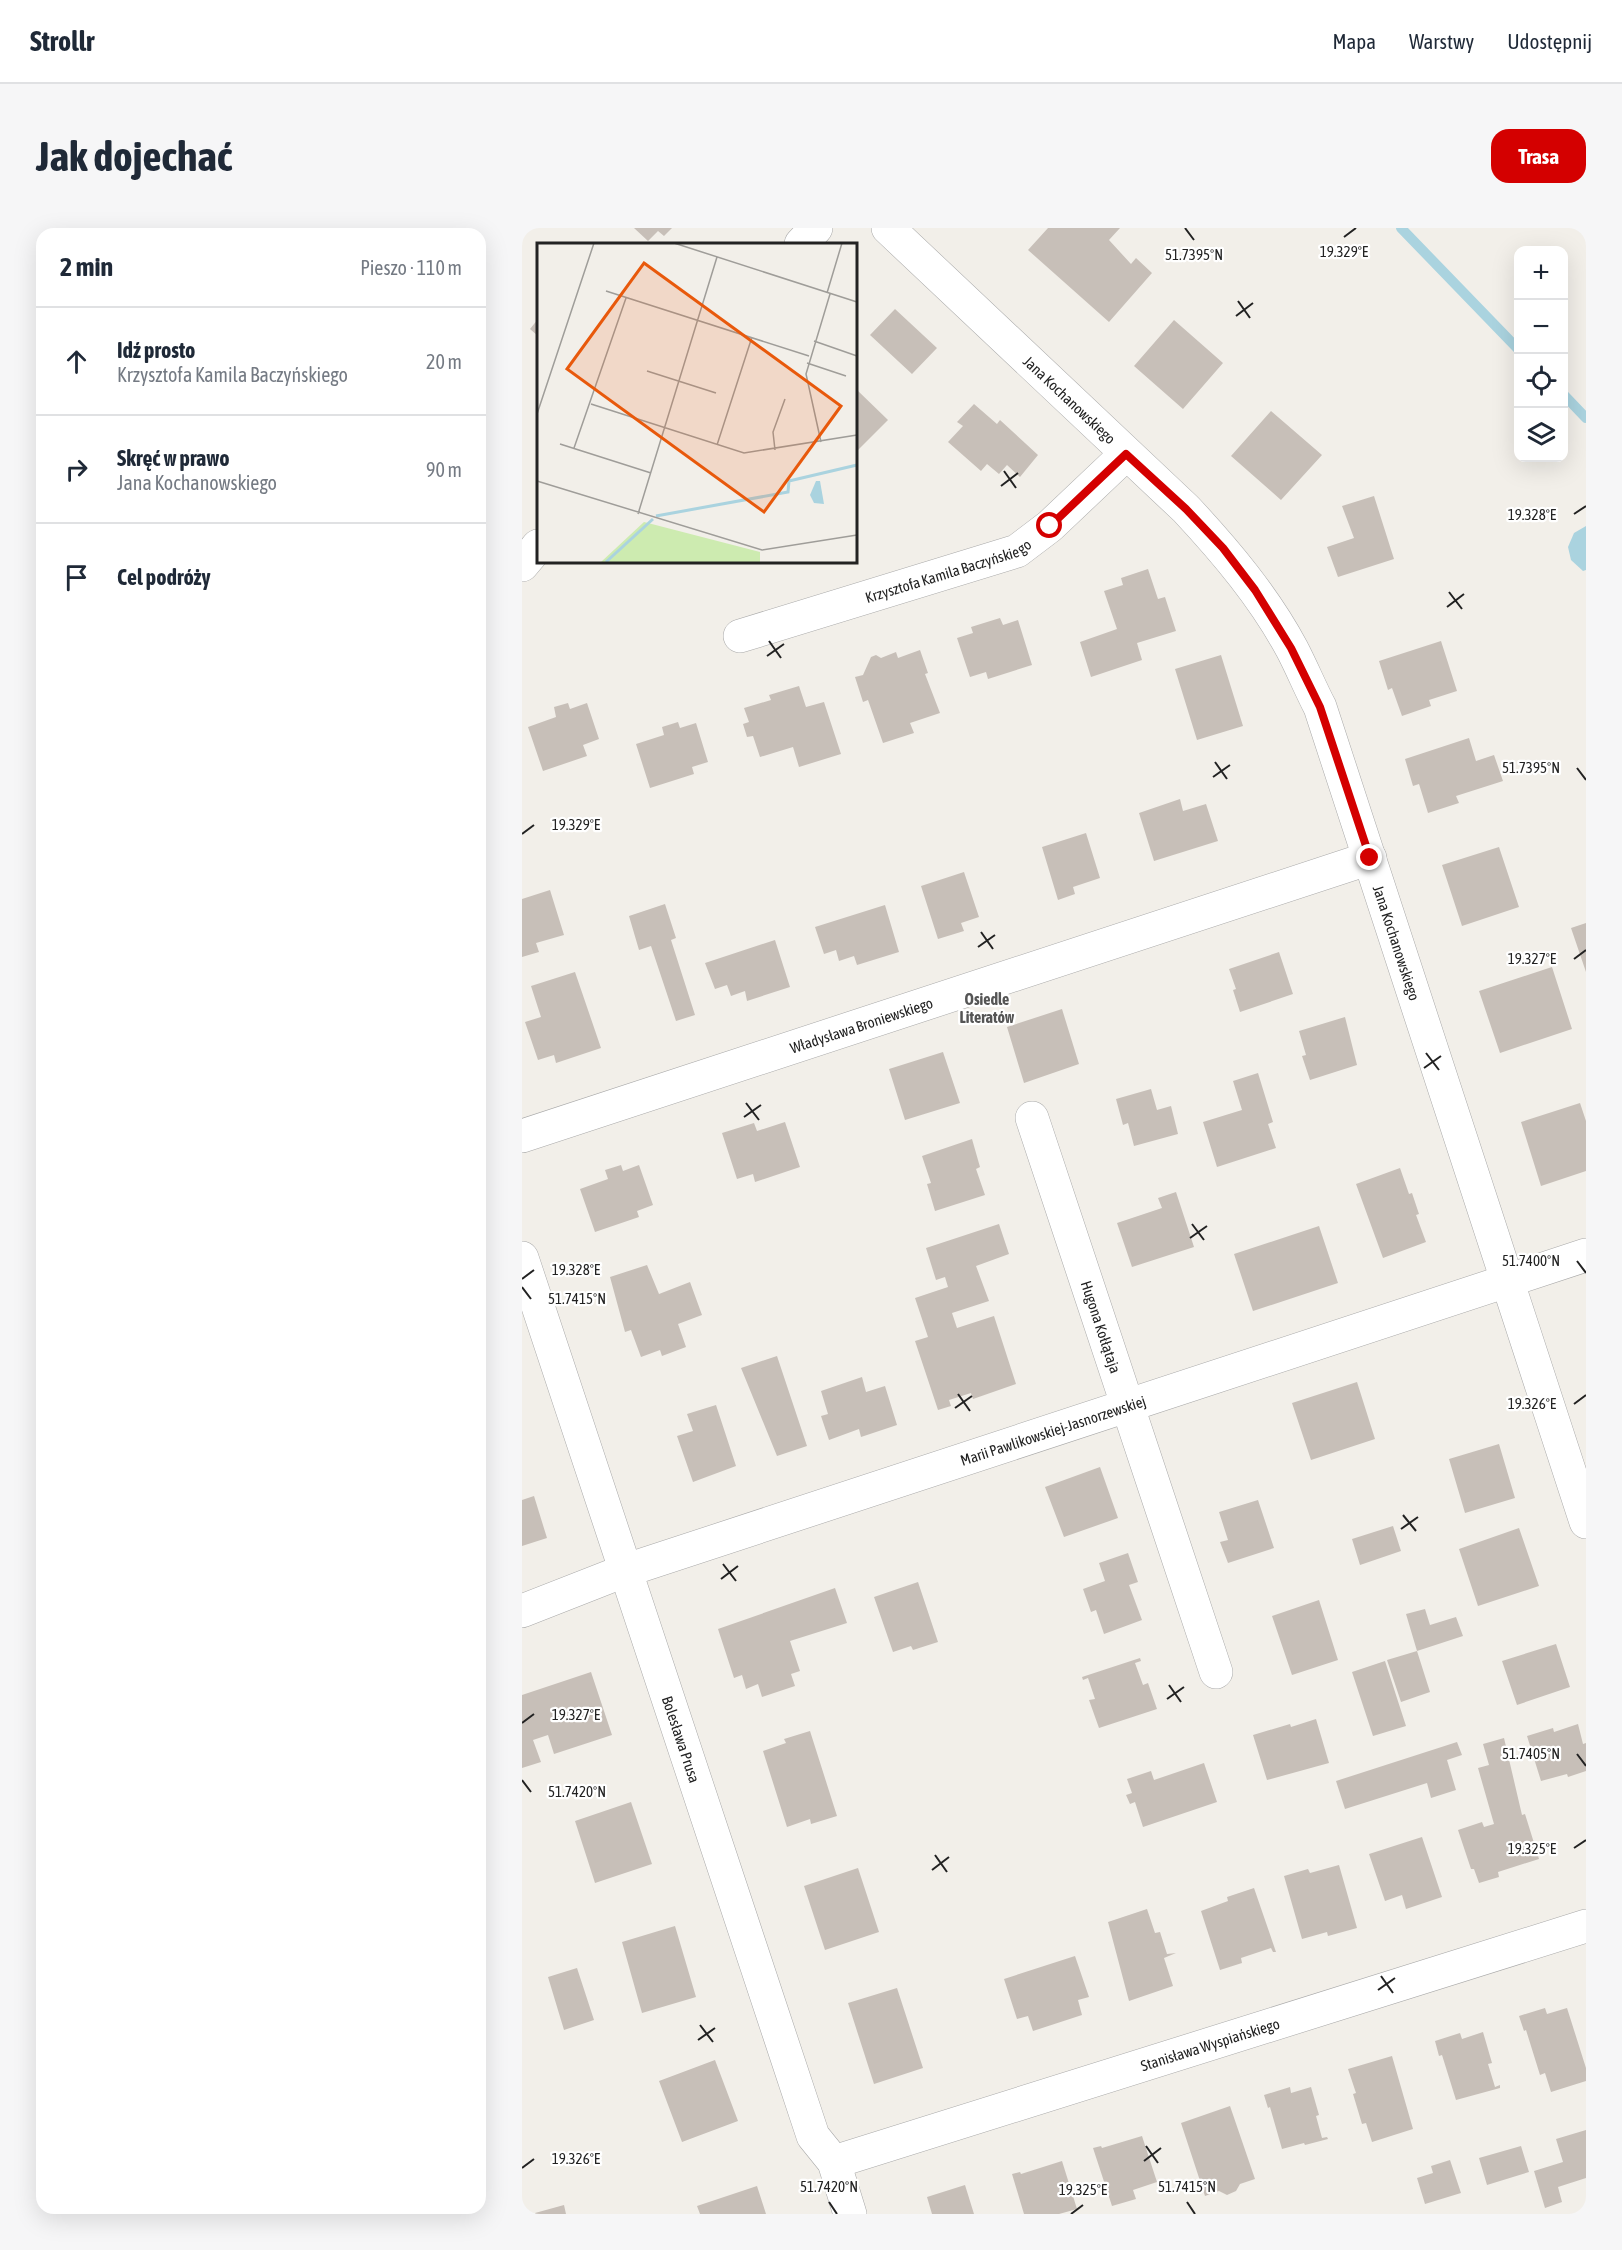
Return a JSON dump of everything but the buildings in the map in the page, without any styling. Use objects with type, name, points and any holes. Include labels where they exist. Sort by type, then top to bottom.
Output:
[{"type":"street","points":[[802,243],[816,228]]},
{"type":"street","name":"Jana Kochanowskiego","points":[[888,228],[1186,509],[1223,548],[1255,590],[1291,648],[1320,707],[1586,1522]]},
{"type":"street","name":"Krzysztofa Kamila Baczyńskiego","points":[[740,636],[1017,550],[1050,526],[1126,454]]},
{"type":"street","points":[[522,565],[537,547]]},
{"type":"street","name":"Władysława Broniewskiego","points":[[522,1136],[1370,858]]},
{"type":"street","name":"Hugona Kołłątaja","points":[[1032,1118],[1216,1672]]},
{"type":"street","name":"Marii Pawlikowskiej-Jasnorzewskiej","points":[[522,1611],[624,1571],[1586,1255]]},
{"type":"street","name":"Bolesława Prusa","points":[[522,1258],[813,2136],[834,2162],[850,2214]]},
{"type":"street","name":"Stanisława Wyspiańskiego","points":[[834,2162],[1586,1926]]},
{"type":"water","points":[[1586,526],[1586,570],[1583,571],[1571,560],[1568,547],[1574,533]]},
{"type":"waterway","points":[[1401,228],[1514,345]]},
{"type":"waterway","points":[[1568,399],[1586,418]]},
{"type":"district","name":"Osiedle Literatów","points":[[987,1008]]},
{"type":"route","points":[[1050,526],[1126,454],[1186,509],[1223,548],[1255,590],[1291,648],[1320,707],[1370,858]]}]
